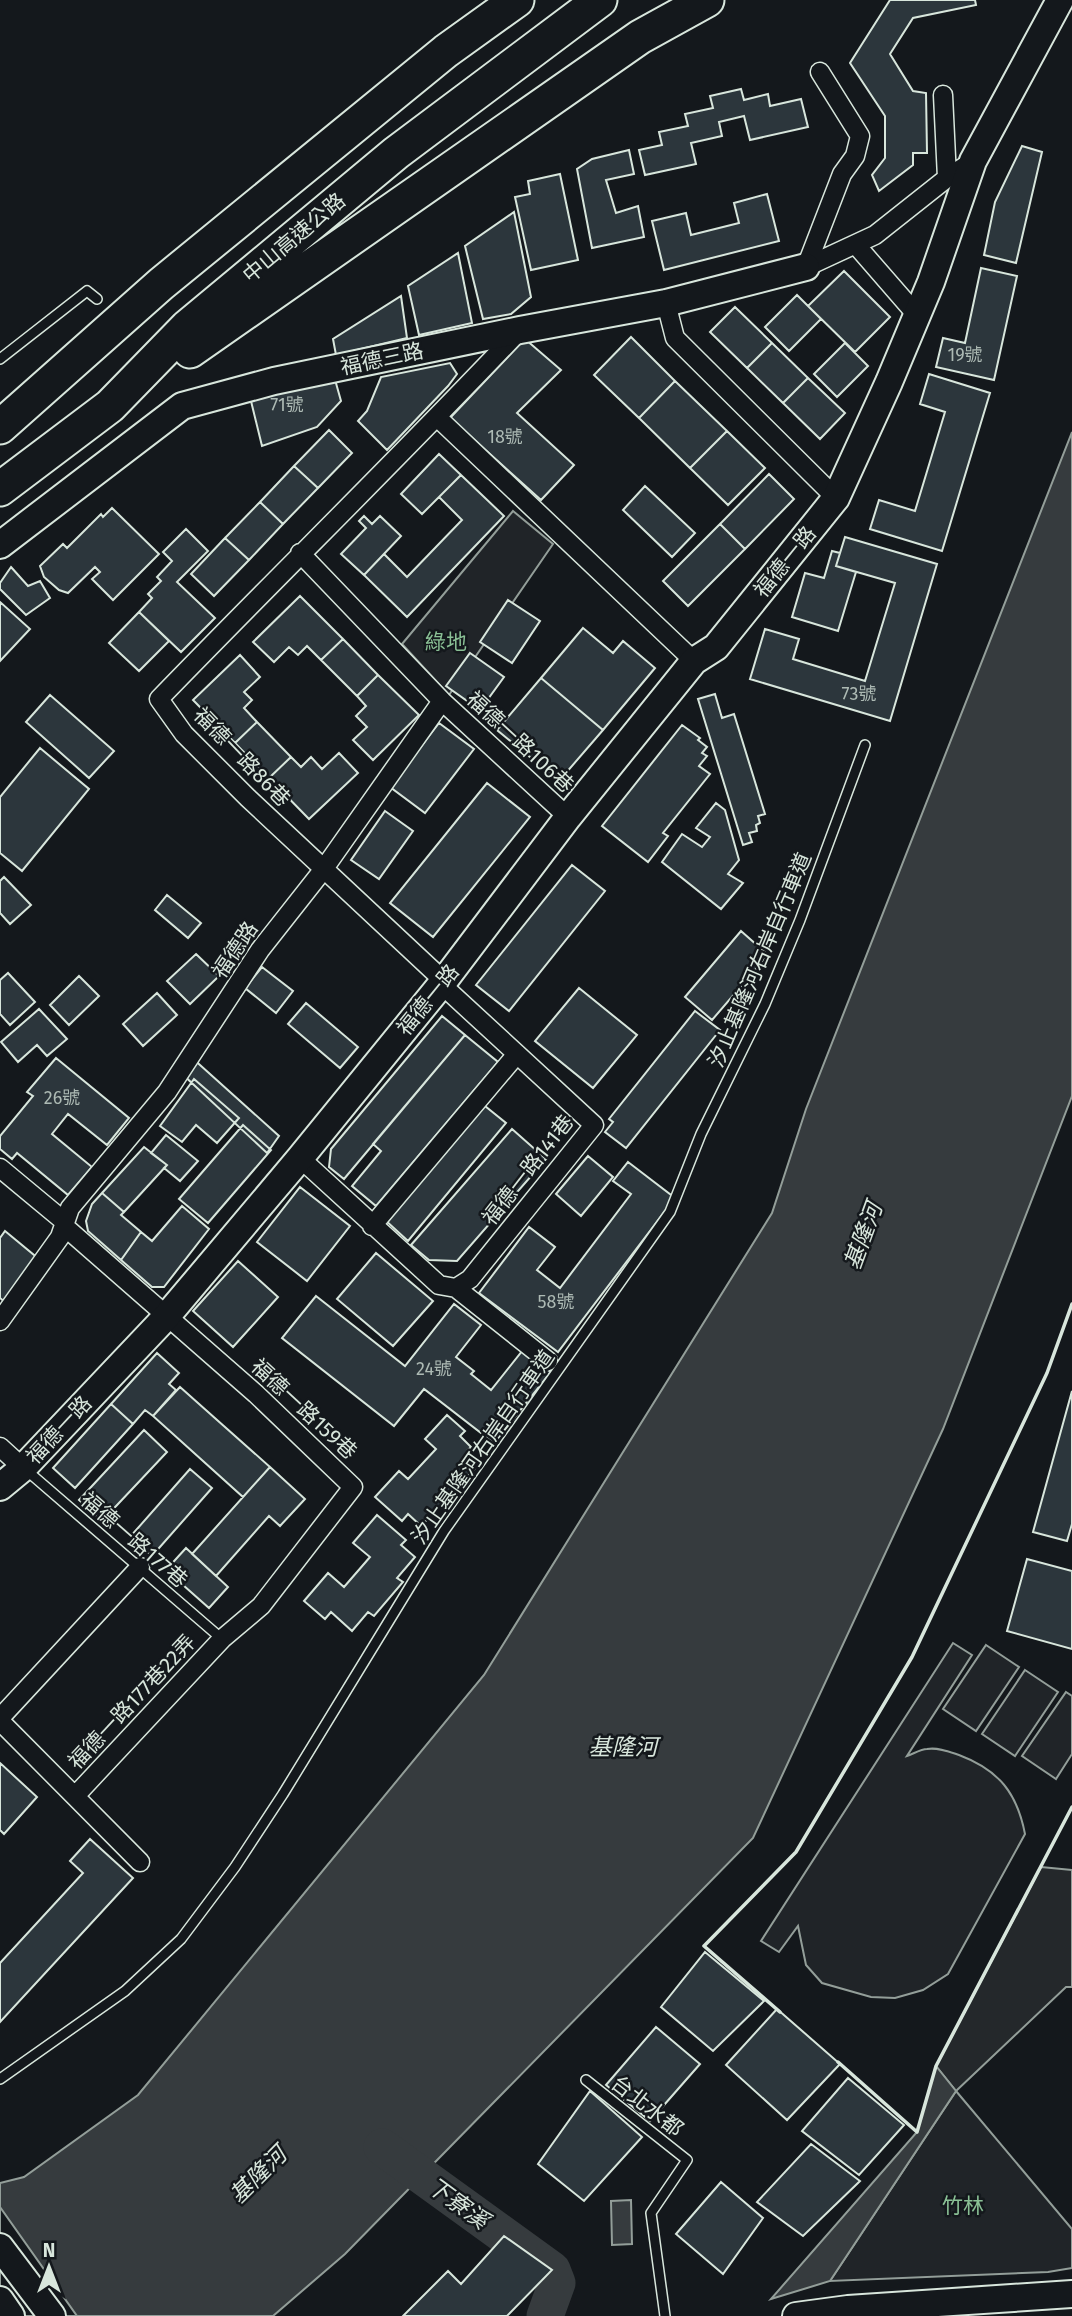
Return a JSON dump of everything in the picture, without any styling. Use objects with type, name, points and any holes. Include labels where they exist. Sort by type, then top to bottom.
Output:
[{"type":"highway","points":[[0,427],[161,284],[446,51],[517,0]]},
{"type":"highway","name":"中山高速公路","points":[[0,489],[110,406],[187,327],[396,153],[600,0]]},
{"type":"highway","points":[[110,406],[640,37],[707,0]]},
{"type":"street","name":"福德一路","points":[[0,1487],[23,1468],[166,1317],[442,983],[568,817],[694,661],[716,648],[835,498],[889,382],[931,282],[973,161],[1060,0]]},
{"type":"street","points":[[806,267],[842,174],[855,156],[860,136],[820,72]]},
{"type":"street","points":[[943,95],[947,178]]},
{"type":"street","points":[[806,267],[874,235],[973,161]]},
{"type":"street","points":[[856,245],[916,314]]},
{"type":"street","name":"福德三路","points":[[0,545],[182,406],[274,382],[520,330],[666,303],[806,267]]},
{"type":"street","points":[[666,303],[675,338],[835,498]]},
{"type":"street","name":"福德一路86巷","points":[[442,983],[184,734],[159,699],[300,554],[438,418],[520,330]]},
{"type":"street","points":[[438,418],[694,661]]},
{"type":"street","points":[[300,554],[442,701]]},
{"type":"street","name":"福德一路106巷","points":[[442,701],[568,817]]},
{"type":"street","name":"福德路","points":[[0,1321],[60,1237],[70,1208],[167,1092],[260,950],[323,870],[442,701]]},
{"type":"street","name":"福德一路141巷","points":[[442,983],[594,1125],[470,1279],[456,1288]]},
{"type":"street","points":[[372,1226],[517,1054]]},
{"type":"street","points":[[300,1158],[439,1285],[456,1288],[548,1361]]},
{"type":"street","points":[[0,1168],[166,1317]]},
{"type":"street","name":"福德一路159巷","points":[[166,1317],[256,1394],[353,1487],[261,1606],[222,1639]]},
{"type":"street","points":[[0,1447],[23,1468]]},
{"type":"street","points":[[140,1567],[0,1720],[140,1862]]},
{"type":"street","name":"福德一路177巷22弄","points":[[75,1796],[222,1639]]},
{"type":"street","points":[[0,2247],[52,2316]]},
{"type":"street","points":[[796,2316],[848,2309],[1072,2294]]},
{"type":"street","points":[[0,2300],[11,2316]]},
{"type":"lane","points":[[0,359],[87,291],[97,299]]},
{"type":"lane","name":"汐止基隆河右岸自行車道","points":[[0,2079],[125,1991],[181,1939],[235,1867],[283,1794],[444,1531],[670,1212],[701,1134],[765,1004],[800,920],[865,746]]},
{"type":"lane","name":"福德一路177巷","points":[[23,1468],[222,1639]]},
{"type":"lane","name":"台北水都","points":[[586,2080],[687,2160],[651,2213],[665,2316]]},
{"type":"green space","name":"綠地","points":[[513,511],[553,544],[449,695],[402,644]]},
{"type":"green space","points":[[953,1643],[972,1655],[907,1756],[925,1749],[940,1749],[985,1768],[1011,1795],[1022,1819],[1025,1834],[948,1974],[923,1990],[895,1998],[871,1997],[822,1983],[806,1965],[798,1926],[779,1952],[761,1941]]},
{"type":"green space","points":[[986,1645],[1019,1667],[976,1731],[943,1709]]},
{"type":"green space","points":[[1025,1670],[1058,1692],[1015,1756],[982,1734]]},
{"type":"green space","points":[[1066,1692],[1072,1696],[1072,1754],[1056,1779],[1022,1756]]},
{"type":"green space","name":"竹林","points":[[956,2091],[1072,2229],[1072,2268],[1048,2272],[830,2281]]},
{"type":"shaded area","points":[[1041,1867],[1072,1870],[1072,1987],[1066,1987],[956,2091],[936,2066]]},
{"type":"water","name":"基隆河","points":[[1072,432],[1072,1096],[943,1429],[753,1838],[345,2254],[273,2316],[0,2316],[0,2183],[24,2177],[138,2095],[484,1675],[772,1213],[806,1109]]},
{"type":"water","points":[[936,2066],[956,2091],[830,2281],[771,2299],[917,2132]]},
{"type":"water","points":[[631,2200],[632,2244],[612,2245],[611,2201]]},
{"type":"pier","points":[[0,2207],[77,2316],[0,2316]]},
{"type":"building","points":[[890,0],[975,0],[976,5],[913,18],[890,54],[913,91],[926,93],[927,153],[913,153],[913,165],[879,191],[872,175],[885,158],[885,116],[850,63]]},
{"type":"building","points":[[741,89],[744,100],[768,94],[770,106],[801,99],[808,127],[750,140],[744,116],[719,122],[722,136],[691,143],[696,164],[645,175],[639,150],[662,145],[659,132],[688,126],[685,114],[713,108],[710,96]]},
{"type":"building","points":[[1022,146],[1042,152],[1016,263],[984,255],[995,202]]},
{"type":"building","points":[[629,150],[634,174],[606,180],[616,213],[638,206],[644,237],[592,248],[577,169],[592,159]]},
{"type":"building","points":[[560,174],[578,260],[531,270],[515,197],[530,194],[528,181]]},
{"type":"building","points":[[767,194],[779,241],[664,270],[652,221],[686,213],[691,235],[739,223],[734,203]]},
{"type":"building","points":[[514,212],[531,297],[511,314],[483,319],[465,246]]},
{"type":"building","points":[[458,253],[472,323],[419,335],[408,286]]},
{"type":"building","points":[[981,268],[1017,276],[994,380],[936,367],[943,338],[965,343]]},
{"type":"building","points":[[844,271],[890,317],[855,352],[808,306]]},
{"type":"building","points":[[797,295],[821,319],[789,351],[765,327]]},
{"type":"building","points":[[401,296],[407,338],[336,355],[333,339]]},
{"type":"building","points":[[735,307],[772,343],[747,368],[710,332]]},
{"type":"building","points":[[631,337],[675,381],[639,418],[594,375]]},
{"type":"building","points":[[525,339],[561,370],[517,413],[574,465],[541,500],[450,418]]},
{"type":"building","points":[[772,343],[808,378],[783,403],[747,368]]},
{"type":"building","points":[[845,343],[868,366],[837,397],[814,374]]},
{"type":"building","points":[[450,363],[457,374],[387,450],[358,421],[367,411],[381,377]]},
{"type":"building","points":[[929,374],[990,393],[942,551],[870,529],[879,500],[915,511],[945,412],[920,404]]},
{"type":"building","points":[[334,376],[341,401],[317,427],[262,446],[250,397]]},
{"type":"building","points":[[808,378],[845,413],[820,439],[783,403]]},
{"type":"building","points":[[675,381],[727,431],[690,468],[639,418]]},
{"type":"building","points":[[329,430],[352,453],[318,488],[294,466]]},
{"type":"building","points":[[727,431],[765,468],[728,505],[690,468]]},
{"type":"building","points":[[439,454],[461,475],[422,514],[401,494]]},
{"type":"building","points":[[294,466],[318,488],[283,524],[260,502]]},
{"type":"building","points":[[769,474],[794,499],[745,549],[720,524]]},
{"type":"building","points":[[461,475],[504,516],[407,617],[364,575],[384,554],[407,577],[462,520],[439,497]]},
{"type":"building","points":[[645,486],[695,533],[672,557],[623,510]]},
{"type":"building","points":[[260,502],[283,524],[249,560],[225,538]]},
{"type":"building","points":[[112,508],[159,554],[113,600],[92,579],[100,572],[95,567],[68,593],[59,590],[44,577],[40,566],[63,544],[67,548],[101,514],[103,517]]},
{"type":"building","points":[[364,516],[372,524],[380,516],[401,536],[364,575],[341,554],[366,528],[359,521]]},
{"type":"building","points":[[720,524],[745,549],[688,606],[663,581]]},
{"type":"building","points":[[186,529],[208,551],[177,582],[215,618],[181,652],[139,612],[152,598],[148,594],[161,581],[157,577],[172,561],[163,552]]},
{"type":"building","points":[[845,537],[937,564],[890,721],[750,679],[765,629],[799,639],[793,659],[865,681],[895,583],[836,566]]},
{"type":"building","points":[[225,538],[249,560],[214,596],[191,574]]},
{"type":"building","points":[[832,551],[840,553],[836,566],[856,572],[838,631],[792,617],[805,573],[824,578]]},
{"type":"building","points":[[11,567],[28,586],[40,581],[50,598],[26,615],[0,589],[0,583]]},
{"type":"building","points":[[300,596],[343,639],[321,660],[307,646],[298,655],[289,647],[274,662],[253,642]]},
{"type":"building","points":[[508,600],[540,621],[512,663],[480,642]]},
{"type":"building","points":[[0,602],[30,629],[0,661]]},
{"type":"building","points":[[139,612],[169,641],[139,671],[109,643]]},
{"type":"building","points":[[583,628],[613,653],[623,641],[655,668],[603,730],[541,678]]},
{"type":"building","points":[[343,639],[378,675],[357,696],[321,660]]},
{"type":"building","points":[[470,653],[504,677],[480,710],[446,686]]},
{"type":"building","points":[[240,655],[260,677],[244,692],[252,700],[244,708],[257,722],[235,743],[193,700]]},
{"type":"building","points":[[378,675],[419,715],[373,760],[353,740],[367,727],[356,716],[366,706],[357,696]]},
{"type":"building","points":[[541,678],[603,730],[559,781],[497,730]]},
{"type":"building","points":[[715,694],[722,718],[734,714],[765,814],[758,816],[760,823],[756,825],[757,831],[749,833],[752,842],[743,845],[698,699]]},
{"type":"building","points":[[50,695],[114,751],[89,778],[26,722]]},
{"type":"building","points":[[257,722],[291,757],[269,778],[235,743]]},
{"type":"building","points":[[439,723],[474,749],[425,813],[390,787]]},
{"type":"building","points":[[682,725],[700,738],[698,740],[707,747],[702,753],[707,756],[699,766],[710,774],[663,833],[668,836],[648,862],[602,826]]},
{"type":"building","points":[[40,748],[89,789],[22,871],[0,853],[0,797]]},
{"type":"building","points":[[339,753],[358,773],[309,819],[269,778],[291,757],[301,767],[311,757],[322,769]]},
{"type":"building","points":[[487,783],[530,817],[433,937],[390,903]]},
{"type":"building","points":[[716,803],[725,810],[739,860],[728,874],[743,883],[721,909],[662,862],[682,834],[702,847],[710,837],[696,828]]},
{"type":"building","points":[[385,811],[413,831],[379,879],[351,860]]},
{"type":"building","points":[[572,865],[605,891],[509,1011],[476,985]]},
{"type":"building","points":[[4,877],[31,905],[10,924],[0,913],[0,881]]},
{"type":"building","points":[[167,895],[201,923],[188,938],[155,910]]},
{"type":"building","points":[[741,931],[768,955],[712,1020],[685,997]]},
{"type":"building","points":[[196,954],[219,976],[190,1004],[167,981]]},
{"type":"building","points":[[262,967],[293,991],[276,1013],[245,988]]},
{"type":"building","points":[[8,973],[35,1002],[10,1025],[0,1014],[0,980]]},
{"type":"building","points":[[79,976],[99,996],[69,1025],[50,1005]]},
{"type":"building","points":[[579,988],[637,1035],[593,1088],[535,1041]]},
{"type":"building","points":[[157,993],[177,1015],[143,1046],[123,1024]]},
{"type":"building","points":[[306,1003],[358,1047],[340,1068],[288,1024]]},
{"type":"building","points":[[39,1009],[67,1039],[47,1056],[37,1045],[18,1062],[1,1042]]},
{"type":"building","points":[[695,1011],[720,1030],[626,1148],[605,1132],[613,1122],[609,1119]]},
{"type":"building","points":[[442,1016],[465,1035],[344,1179],[329,1167],[331,1149]]},
{"type":"building","points":[[465,1035],[498,1062],[376,1206],[352,1186],[381,1151],[373,1144]]},
{"type":"building","points":[[190,1056],[279,1136],[267,1153],[179,1071]]},
{"type":"building","points":[[56,1058],[129,1118],[107,1145],[68,1114],[52,1134],[92,1167],[68,1195],[17,1153],[12,1159],[0,1149],[0,1136],[33,1096],[27,1092]]},
{"type":"building","points":[[194,1079],[239,1118],[217,1143],[196,1125],[182,1142],[160,1126]]},
{"type":"building","points":[[480,1102],[506,1123],[408,1241],[384,1219]]},
{"type":"building","points":[[243,1125],[271,1150],[208,1223],[179,1199]]},
{"type":"building","points":[[512,1129],[546,1159],[457,1261],[429,1260],[411,1245]]},
{"type":"building","points":[[166,1135],[198,1161],[180,1181],[164,1168],[167,1165],[151,1153]]},
{"type":"building","points":[[144,1147],[167,1165],[124,1212],[102,1193]]},
{"type":"building","points":[[588,1156],[613,1177],[581,1216],[556,1194]]},
{"type":"building","points":[[628,1162],[675,1198],[558,1352],[479,1293],[529,1227],[555,1247],[537,1270],[560,1288],[631,1194],[613,1181]]},
{"type":"building","points":[[300,1187],[350,1226],[307,1281],[257,1242]]},
{"type":"building","points":[[102,1193],[124,1212],[121,1215],[141,1232],[121,1260],[88,1231],[86,1221],[92,1204]]},
{"type":"building","points":[[182,1206],[209,1229],[164,1287],[152,1287],[121,1260],[141,1232],[152,1241]]},
{"type":"building","points":[[5,1231],[40,1260],[6,1303],[0,1298],[0,1238]]},
{"type":"building","points":[[376,1253],[433,1301],[393,1346],[337,1299]]},
{"type":"building","points":[[238,1261],[278,1297],[233,1347],[193,1311]]},
{"type":"building","points":[[316,1296],[405,1366],[454,1304],[481,1325],[456,1357],[474,1371],[471,1374],[491,1390],[523,1350],[551,1372],[494,1443],[424,1389],[394,1426],[282,1338]]},
{"type":"building","points":[[157,1353],[179,1373],[169,1384],[176,1390],[153,1416],[145,1410],[133,1424],[111,1404]]},
{"type":"building","points":[[180,1387],[270,1467],[243,1497],[153,1416]]},
{"type":"building","points":[[1072,1391],[1072,1524],[1067,1541],[1033,1532]]},
{"type":"building","points":[[111,1404],[133,1424],[75,1488],[53,1468]]},
{"type":"building","points":[[447,1415],[465,1431],[460,1436],[471,1447],[468,1450],[481,1462],[421,1526],[408,1514],[402,1521],[375,1497],[399,1471],[408,1479],[436,1449],[425,1439]]},
{"type":"building","points":[[144,1430],[167,1452],[102,1521],[79,1500]]},
{"type":"building","points":[[270,1467],[305,1499],[280,1526],[269,1516],[216,1576],[192,1554]]},
{"type":"building","points":[[190,1469],[212,1488],[152,1556],[130,1537]]},
{"type":"building","points":[[377,1515],[406,1540],[401,1545],[415,1557],[397,1578],[403,1582],[374,1616],[368,1612],[352,1631],[331,1612],[325,1619],[304,1601],[328,1573],[344,1587],[370,1557],[353,1543]]},
{"type":"building","points":[[186,1548],[228,1587],[209,1608],[166,1570]]},
{"type":"building","points":[[1027,1559],[1072,1571],[1072,1649],[1007,1631]]},
{"type":"building","points":[[0,1763],[37,1797],[4,1834],[0,1830]]},
{"type":"building","points":[[90,1839],[133,1878],[0,2022],[0,1963],[83,1873],[70,1861]]},
{"type":"building","points":[[705,1952],[764,2001],[713,2051],[661,2007]]},
{"type":"building","points":[[777,2009],[840,2064],[787,2120],[726,2065]]},
{"type":"building","points":[[656,2027],[700,2064],[650,2121],[606,2085]]},
{"type":"building","points":[[848,2078],[904,2125],[859,2175],[802,2131]]},
{"type":"building","points":[[590,2091],[642,2137],[584,2201],[538,2164]]},
{"type":"building","points":[[811,2144],[860,2181],[803,2236],[757,2202]]},
{"type":"building","points":[[721,2182],[763,2218],[723,2274],[676,2234]]},
{"type":"building","points":[[504,2236],[552,2270],[507,2316],[403,2316],[448,2271],[461,2284]]},
{"type":"waterway","name":"下寮溪","points":[[382,2147],[552,2270],[557,2283],[545,2316]]},
{"type":"wall","points":[[780,2012],[704,1946],[796,1852],[912,1657],[1047,1373],[1072,1304]]},
{"type":"wall","points":[[838,2062],[917,2132],[936,2066],[1072,1807]]}]
